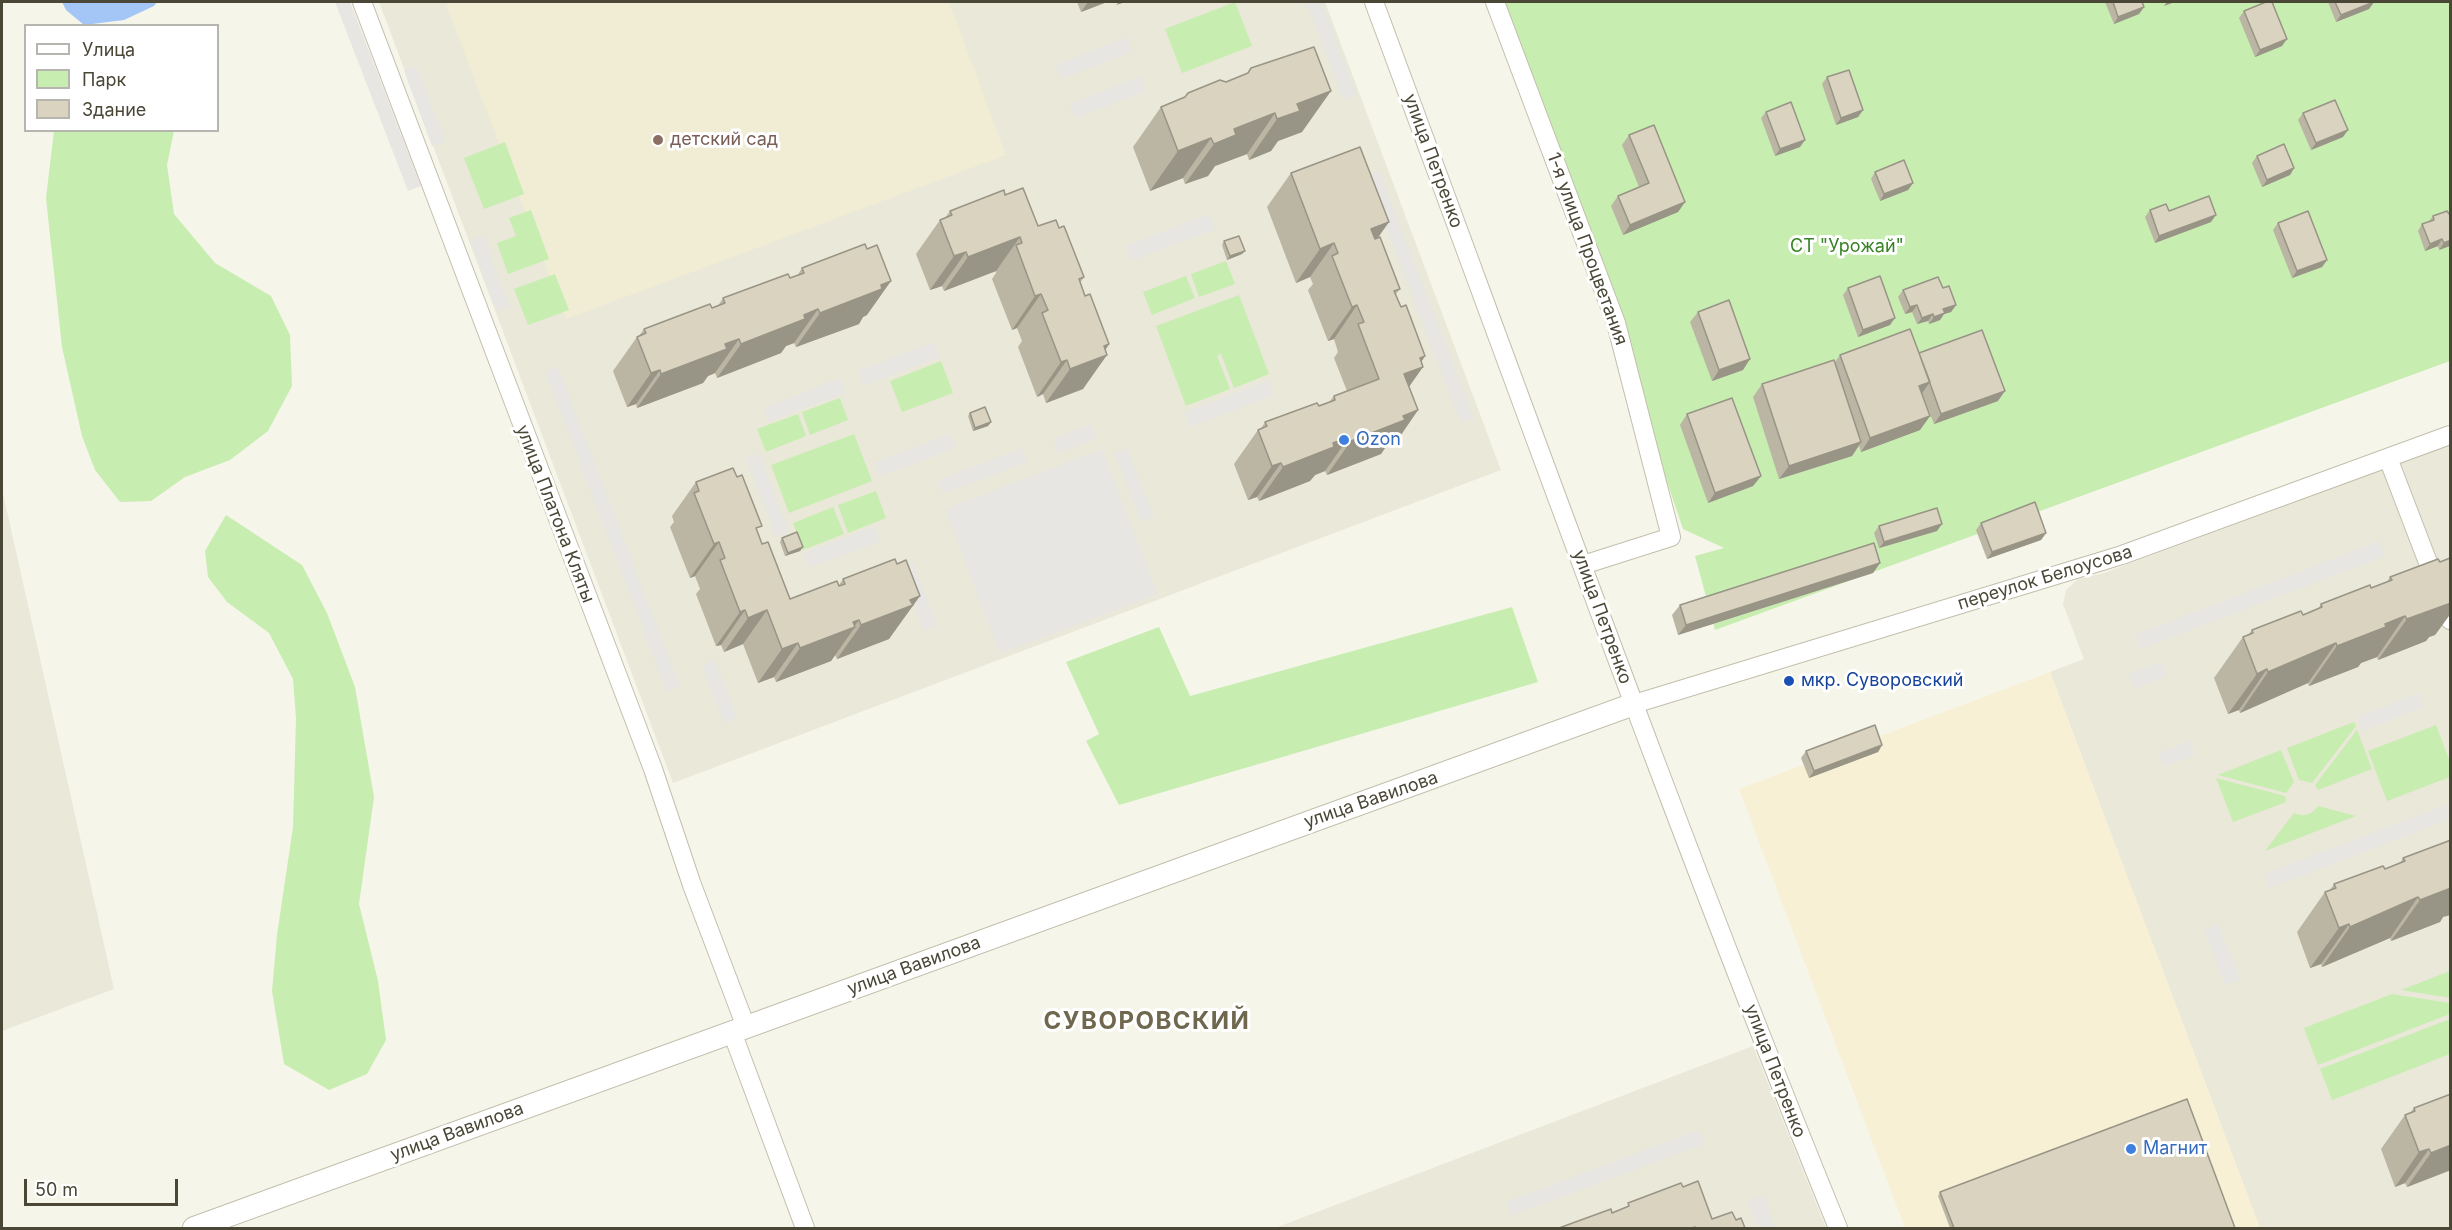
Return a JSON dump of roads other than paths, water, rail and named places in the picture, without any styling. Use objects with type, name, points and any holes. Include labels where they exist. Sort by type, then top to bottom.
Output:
[{"type":"street","name":"улица Платона Кляты","points":[[362,2],[653,769],[805,1228]]},
{"type":"street","name":"улица Петренко","points":[[1374,2],[1634,704],[1776,1077],[1838,1228]]},
{"type":"street","name":"1-я улица Процветания","points":[[1495,2],[1616,323],[1671,537],[1583,565]]},
{"type":"street","name":"переулок Белоусова","points":[[1634,704],[2122,555],[2451,435]]},
{"type":"street","points":[[2388,458],[2451,620]]},
{"type":"street","name":"улица Вавилова","points":[[194,1228],[1634,704]]},
{"type":"water","points":[[62,2],[157,2],[154,6],[124,20],[92,24],[83,24],[66,10]]},
{"type":"place","name":"детский сад","points":[[658,140]]},
{"type":"place","name":"Ozon","points":[[1344,440]]},
{"type":"place","name":"мкр. Суворовский","points":[[1789,681]]},
{"type":"place","name":"Магнит","points":[[2131,1149]]},
{"type":"district","name":"СУВОРОВСКИЙ","points":[[1147,1022]]},
{"type":"park label","name":"СТ \"Урожай\"","points":[[1847,247]]}]
